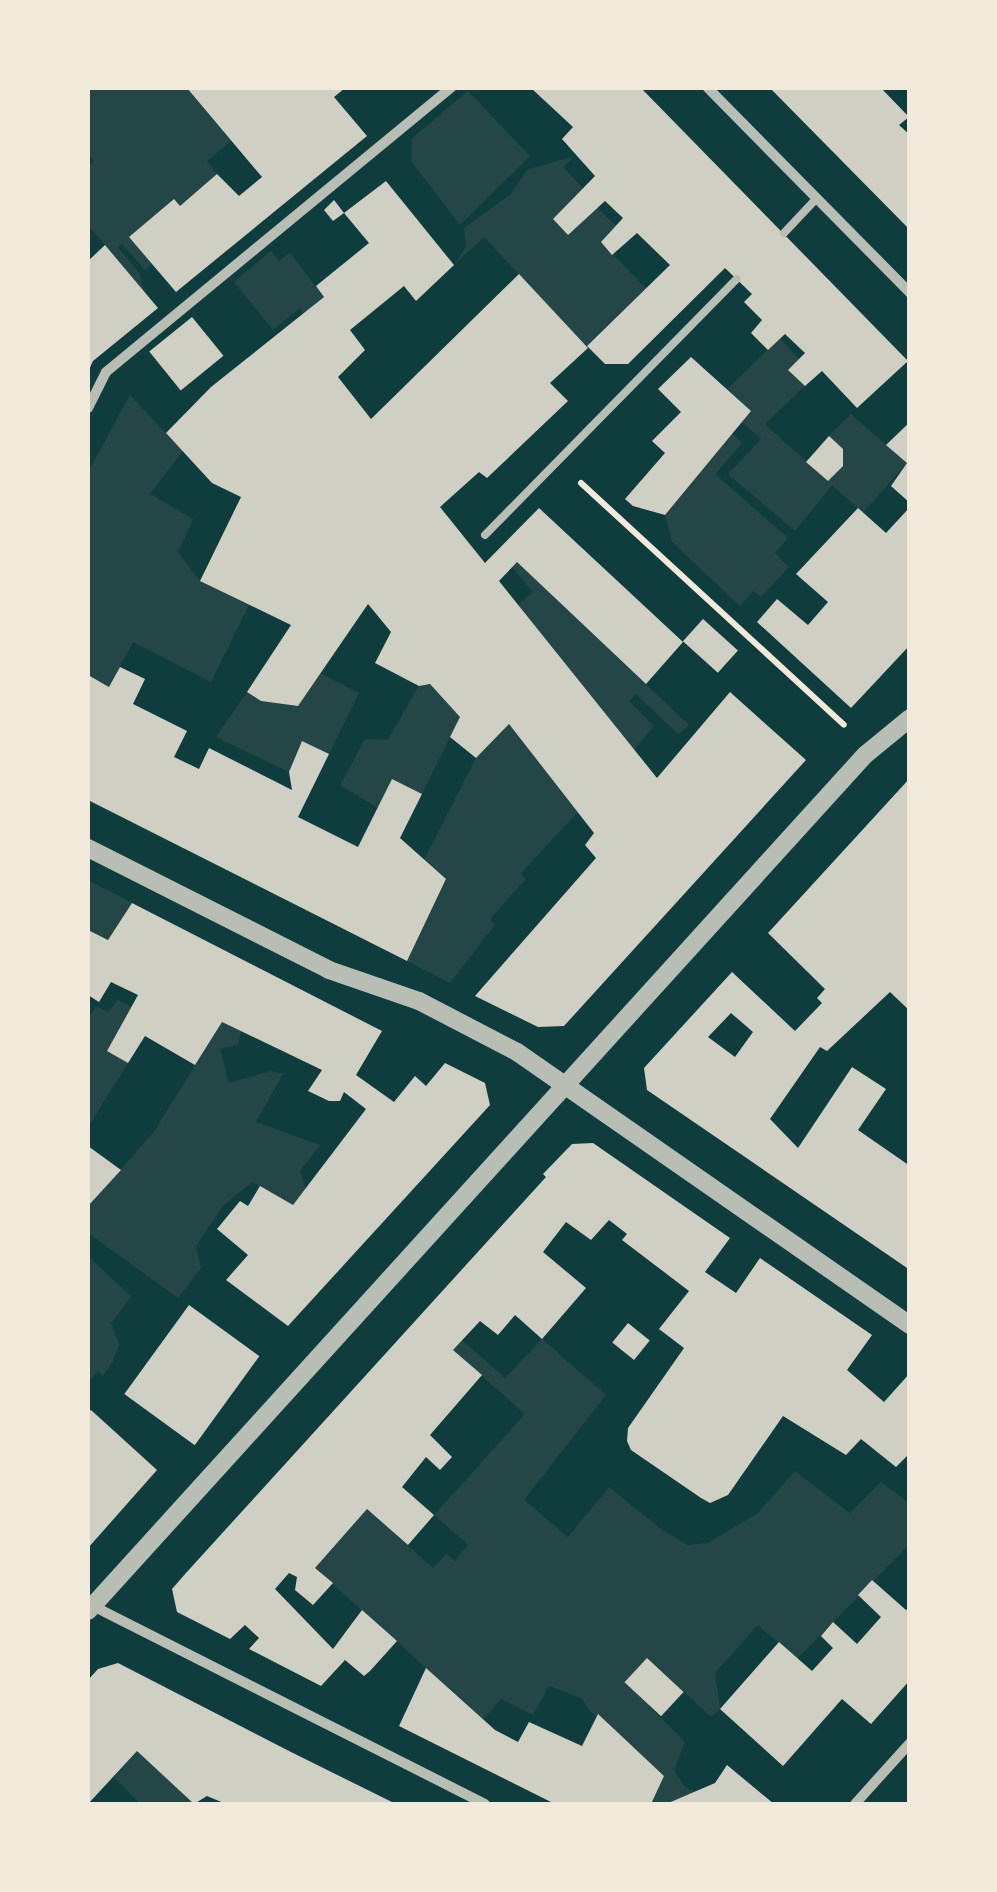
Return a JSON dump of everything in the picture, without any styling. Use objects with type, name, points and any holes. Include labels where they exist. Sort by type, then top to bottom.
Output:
[{"type":"street","points":[[88,408],[106,372],[451,88]]},
{"type":"street","points":[[708,88],[910,293]]},
{"type":"street","points":[[485,1804],[89,1606],[865,755],[910,718]]},
{"type":"street","points":[[88,848],[328,970],[419,1002],[518,1052],[910,1326]]},
{"type":"street","points":[[855,1804],[910,1743]]},
{"type":"lane","points":[[784,233],[817,198]]},
{"type":"lane","points":[[485,535],[737,280]]},
{"type":"path","points":[[557,462],[845,726]]},
{"type":"shaded area","points":[[88,88],[187,88],[231,141],[207,161],[217,174],[180,206],[174,200],[129,237],[152,264],[145,270],[122,244],[118,247],[139,273],[145,292],[88,225],[88,167],[94,161],[88,154]]},
{"type":"shaded area","points":[[468,91],[530,156],[460,225],[411,161],[412,138]]},
{"type":"shaded area","points":[[575,156],[563,167],[583,188],[553,219],[568,235],[597,207],[616,226],[601,242],[646,288],[586,346],[484,237],[454,265],[466,246],[464,228],[511,194],[527,170]]},
{"type":"shaded area","points":[[271,251],[279,261],[290,253],[324,297],[304,314],[300,308],[273,330],[234,282]]},
{"type":"shaded area","points":[[780,338],[799,359],[788,370],[805,386],[765,424],[828,481],[829,436],[851,414],[907,463],[863,513],[832,485],[795,531],[728,474],[761,439],[742,422],[751,411],[727,389]]},
{"type":"shaded area","points":[[130,395],[183,451],[150,494],[193,519],[178,552],[200,581],[249,605],[211,682],[133,642],[109,687],[88,675],[88,472]]},
{"type":"shaded area","points":[[732,433],[742,443],[715,474],[788,538],[775,553],[789,567],[761,597],[753,591],[740,606],[672,542],[665,515]]},
{"type":"shaded area","points":[[517,562],[689,725],[678,734],[636,694],[629,701],[654,726],[634,750],[518,605],[533,592],[512,567]]},
{"type":"shaded area","points":[[320,673],[359,693],[329,754],[302,741],[289,772],[216,737],[247,692],[261,701],[297,706]]},
{"type":"shaded area","points":[[420,683],[430,684],[460,717],[422,794],[392,779],[378,808],[340,785],[365,739],[388,740]]},
{"type":"shaded area","points":[[509,724],[578,812],[521,873],[526,879],[490,919],[495,925],[450,983],[407,961],[446,880],[424,860],[476,758]]},
{"type":"shaded area","points":[[88,880],[132,903],[108,940],[88,930]]},
{"type":"shaded area","points":[[118,1000],[131,1007],[107,1051],[128,1063],[88,1127],[88,1019],[96,1006],[108,1012]]},
{"type":"shaded area","points":[[222,1022],[241,1031],[238,1045],[220,1049],[229,1083],[271,1071],[283,1074],[256,1122],[320,1145],[300,1171],[306,1190],[293,1205],[252,1182],[223,1206],[196,1246],[201,1268],[178,1298],[88,1233],[88,1206],[153,1133]]},
{"type":"shaded area","points":[[88,1256],[131,1297],[111,1323],[119,1344],[113,1361],[103,1376],[98,1371],[88,1383]]},
{"type":"shaded area","points":[[542,1339],[606,1395],[524,1500],[568,1537],[609,1487],[662,1530],[688,1545],[708,1543],[758,1513],[795,1471],[850,1513],[881,1482],[909,1503],[909,1545],[797,1659],[758,1625],[715,1673],[720,1709],[711,1717],[647,1658],[625,1682],[685,1742],[674,1770],[685,1787],[695,1792],[666,1804],[651,1804],[664,1776],[589,1710],[581,1698],[549,1686],[533,1715],[501,1699],[483,1719],[315,1568],[367,1509],[433,1568],[446,1554],[455,1561],[468,1545],[434,1515],[525,1414],[453,1350],[462,1340],[505,1378]]},
{"type":"shaded area","points":[[137,1751],[194,1804],[140,1804],[114,1777]]},
{"type":"building","points":[[187,88],[345,88],[334,97],[367,136],[176,292],[129,237],[174,199],[180,206],[217,174],[239,196],[262,177]]},
{"type":"building","points":[[531,88],[641,88],[908,361],[857,408],[822,371],[805,386],[788,370],[805,353],[785,334],[768,350],[751,333],[762,320],[744,302],[752,294],[725,268],[628,364],[605,364],[587,346],[670,265],[637,233],[612,255],[601,242],[623,218],[605,201],[568,235],[553,219],[595,176],[562,139],[573,127]]},
{"type":"building","points":[[770,88],[881,88],[909,117],[899,125],[910,135],[910,230]]},
{"type":"building","points":[[386,181],[454,265],[416,301],[404,286],[350,330],[365,350],[338,377],[371,419],[519,274],[588,348],[550,383],[568,401],[487,478],[479,472],[440,507],[485,563],[539,508],[683,642],[646,684],[517,562],[499,581],[657,778],[730,692],[806,760],[564,1026],[538,1027],[475,996],[596,858],[585,845],[594,833],[509,724],[476,758],[450,737],[460,717],[430,684],[419,686],[375,663],[391,632],[368,604],[298,706],[261,701],[247,692],[291,625],[200,581],[241,497],[212,483],[166,433],[211,387],[324,297],[316,286],[369,243],[344,213]]},
{"type":"building","points":[[334,200],[344,213],[333,221],[324,210]]},
{"type":"building","points":[[105,245],[158,308],[93,361],[88,372],[88,261]]},
{"type":"building","points":[[192,317],[223,356],[181,390],[149,352]]},
{"type":"building","points":[[691,357],[751,411],[665,515],[633,506],[625,499],[665,453],[652,441],[681,412],[658,389]]},
{"type":"building","points":[[910,422],[910,503],[891,486],[907,463],[886,445]]},
{"type":"building","points":[[829,436],[843,449],[843,466],[828,481],[806,462]]},
{"type":"building","points":[[910,507],[910,645],[851,708],[757,622],[777,599],[808,625],[828,602],[796,574],[858,508],[886,533]]},
{"type":"building","points":[[703,619],[738,650],[718,673],[683,641]]},
{"type":"building","points":[[120,667],[145,679],[133,704],[187,731],[174,757],[199,769],[209,748],[292,790],[289,772],[302,741],[329,754],[298,817],[358,847],[392,779],[422,794],[400,838],[446,879],[407,961],[88,800],[88,675],[109,687]]},
{"type":"building","points":[[910,778],[910,1011],[890,992],[827,1051],[820,1047],[770,1119],[798,1148],[852,1067],[886,1089],[858,1130],[910,1166],[910,1270],[647,1090],[644,1068],[732,972],[795,1031],[822,1003],[817,998],[825,989],[768,933]],"holes":[[[731,1013],[753,1032],[735,1057],[708,1037]]]},
{"type":"building","points":[[132,903],[382,1031],[356,1075],[394,1102],[415,1076],[426,1086],[445,1063],[485,1083],[490,1105],[288,1326],[226,1280],[248,1255],[217,1229],[240,1201],[248,1206],[260,1186],[293,1205],[366,1109],[344,1092],[340,1101],[329,1101],[308,1091],[322,1070],[222,1022],[195,1065],[145,1036],[128,1063],[107,1051],[138,995],[111,982],[99,1002],[88,995],[88,930],[108,940]]},
{"type":"building","points":[[593,1143],[730,1238],[705,1272],[736,1293],[760,1258],[872,1335],[847,1370],[884,1402],[910,1373],[910,1453],[896,1467],[861,1439],[846,1455],[783,1416],[728,1495],[710,1503],[701,1498],[631,1450],[627,1441],[628,1428],[684,1348],[659,1329],[689,1291],[622,1240],[627,1234],[609,1220],[591,1240],[566,1222],[543,1252],[586,1288],[542,1339],[515,1315],[498,1335],[480,1321],[453,1350],[482,1375],[430,1435],[452,1457],[440,1470],[426,1457],[402,1487],[434,1515],[408,1545],[367,1509],[315,1568],[333,1583],[313,1605],[295,1590],[297,1577],[289,1573],[275,1589],[333,1649],[362,1610],[397,1641],[370,1671],[364,1676],[345,1660],[321,1686],[249,1649],[259,1638],[245,1625],[230,1639],[177,1612],[172,1589],[186,1573],[546,1177],[543,1174],[572,1144]]},
{"type":"building","points":[[88,1146],[121,1170],[88,1206]]},
{"type":"building","points":[[189,1305],[259,1356],[195,1445],[124,1394]]},
{"type":"building","points":[[628,1323],[650,1341],[634,1360],[612,1342]]},
{"type":"building","points":[[91,1410],[157,1470],[88,1548],[88,1413]]},
{"type":"building","points":[[872,1580],[906,1610],[910,1607],[910,1680],[871,1724],[842,1699],[783,1766],[720,1709],[779,1642],[812,1671],[833,1648],[821,1636],[833,1622],[857,1644],[881,1617],[858,1595]]},
{"type":"building","points":[[647,1658],[684,1692],[661,1716],[624,1682]]},
{"type":"building","points":[[118,1663],[396,1804],[226,1804],[207,1796],[194,1804],[137,1751],[88,1804],[88,1680],[98,1669]]},
{"type":"building","points":[[426,1668],[495,1730],[518,1742],[529,1722],[582,1746],[598,1714],[664,1776],[651,1804],[555,1804],[399,1726]]},
{"type":"building","points":[[727,1765],[774,1804],[666,1804],[715,1783]]}]
